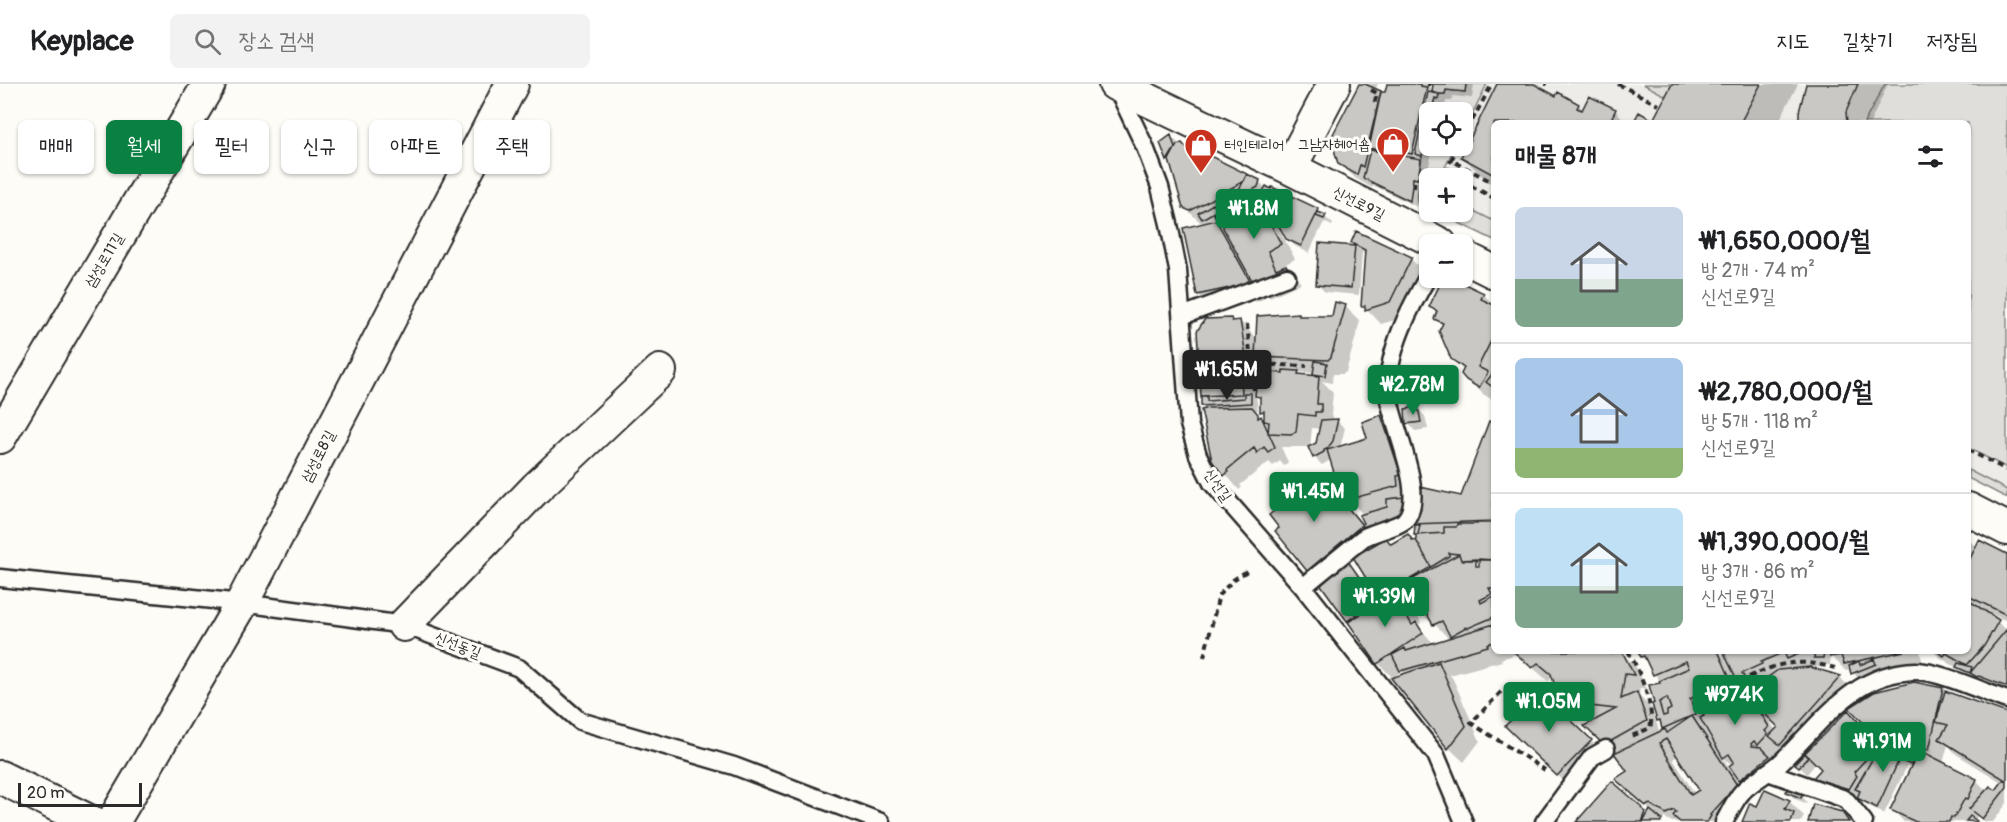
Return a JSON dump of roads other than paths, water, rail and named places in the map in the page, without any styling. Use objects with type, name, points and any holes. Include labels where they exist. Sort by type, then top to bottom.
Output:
[{"type":"street","name":"삼성로11길","points":[[0,437],[208,84]]},
{"type":"street","name":"신선로9길","points":[[1115,84],[1420,234]]},
{"type":"street","points":[[1290,168],[1334,84]]},
{"type":"street","name":"삼성로8길","points":[[113,822],[242,603],[508,85]]},
{"type":"street","points":[[1473,262],[1491,270]]},
{"type":"street","points":[[404,625],[536,488],[660,371]]},
{"type":"street","points":[[1971,511],[2007,529]]},
{"type":"street","points":[[0,777],[91,822]]},
{"type":"lane","name":"신선길","points":[[1115,84],[1145,147],[1160,188],[1178,270],[1189,424],[1198,456],[1212,483],[1303,587],[1436,754],[1464,822]]},
{"type":"lane","points":[[1182,316],[1287,277]]},
{"type":"lane","points":[[1303,587],[1363,538],[1372,532],[1399,524],[1405,520],[1408,513],[1411,502],[1411,480],[1406,456],[1390,407],[1389,372],[1395,348],[1422,288]]},
{"type":"lane","name":"신선동길","points":[[0,578],[242,603],[404,625],[519,668],[580,722],[734,766],[881,822]]},
{"type":"lane","points":[[1724,822],[1743,792],[1779,764],[1831,709],[1854,690],[1889,675],[1916,671],[1931,673],[2007,700]]},
{"type":"lane","points":[[1544,822],[1592,757],[1606,749]]},
{"type":"lane","points":[[1768,772],[1842,798],[1864,822]]},
{"type":"place","name":"그남자헤어숍","points":[[1393,173]]},
{"type":"place","name":"터인테리어","points":[[1201,174]]}]
